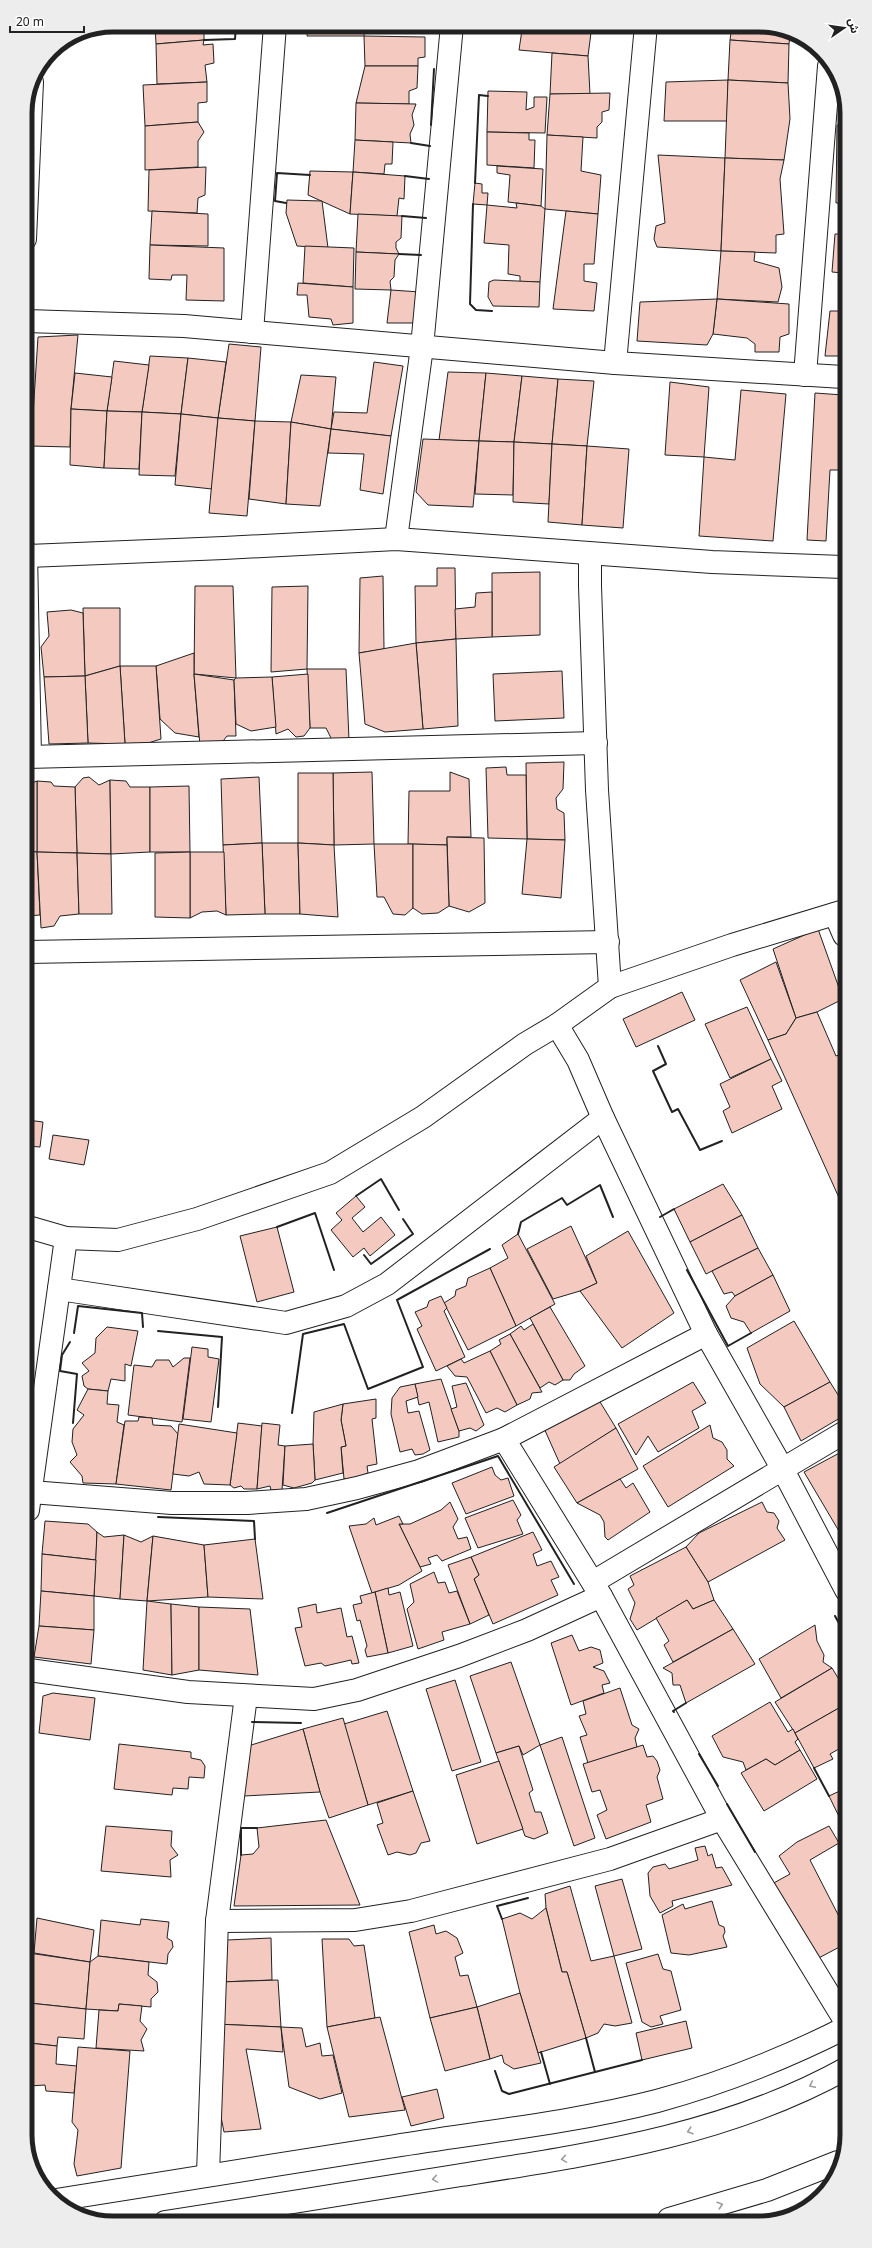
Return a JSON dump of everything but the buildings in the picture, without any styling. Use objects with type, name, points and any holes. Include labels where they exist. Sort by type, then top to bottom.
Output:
[{"type":"street","points":[[252,332],[274,32]]},
{"type":"street","points":[[396,538],[422,347],[451,32]]},
{"type":"street","points":[[615,363],[645,32]]},
{"type":"street","points":[[805,375],[829,72]]},
{"type":"street","points":[[32,321],[184,326],[615,363],[840,377]]},
{"type":"street","points":[[32,554],[224,548],[396,538],[590,554],[712,562],[840,567]]},
{"type":"street","points":[[590,554],[597,790],[610,987]]},
{"type":"street","points":[[32,757],[596,743]]},
{"type":"street","points":[[32,1228],[66,1238],[118,1240],[170,1227],[330,1173],[423,1117],[525,1044],[557,1025],[610,987],[732,945],[839,913]]},
{"type":"street","points":[[32,952],[608,942]]},
{"type":"street","points":[[557,1025],[578,1060],[603,1118],[706,1334],[782,1468],[840,1579]]},
{"type":"street","points":[[59,1289],[286,1323],[346,1306],[387,1284],[603,1118]]},
{"type":"street","points":[[32,1486],[66,1238]]},
{"type":"street","points":[[32,1501],[247,1504],[306,1499],[419,1471],[504,1439],[706,1334]]},
{"type":"street","points":[[32,1671],[188,1692],[246,1696],[314,1698],[357,1690],[459,1656],[527,1630],[597,1589],[782,1468],[840,1435]]},
{"type":"street","points":[[504,1439],[597,1589],[722,1819],[840,2013]]},
{"type":"street","points":[[208,2174],[217,1921],[246,1696]]},
{"type":"street","points":[[217,1921],[355,1920],[411,1911],[610,1859],[722,1819]]},
{"type":"street","points":[[64,2199],[208,2174],[616,2110],[689,2092],[735,2076],[805,2048],[840,2030]]},
{"type":"street","points":[[202,2216],[637,2145],[741,2115],[790,2095],[840,2071]]},
{"type":"street","points":[[679,2216],[767,2190],[835,2163]]},
{"type":"wall","points":[[204,40],[235,39],[236,32]]},
{"type":"wall","points":[[431,125],[434,69]]},
{"type":"wall","points":[[475,183],[479,95],[488,96]]},
{"type":"wall","points":[[411,143],[430,146]]},
{"type":"wall","points":[[286,203],[275,201],[277,173],[310,175]]},
{"type":"wall","points":[[405,176],[429,179]]},
{"type":"wall","points":[[473,204],[470,304],[476,310],[492,311]]},
{"type":"wall","points":[[402,216],[426,218]]},
{"type":"wall","points":[[399,254],[421,255]]},
{"type":"wall","points":[[658,1046],[666,1064],[653,1071],[672,1112],[678,1109],[700,1150],[722,1141]]},
{"type":"wall","points":[[356,1196],[381,1179],[399,1210]]},
{"type":"wall","points":[[518,1234],[521,1222],[562,1198],[567,1205],[600,1185],[613,1217]]},
{"type":"wall","points":[[660,1217],[674,1209]]},
{"type":"wall","points":[[277,1227],[315,1213],[334,1270]]},
{"type":"wall","points":[[364,1255],[371,1264],[413,1234],[403,1219]]},
{"type":"wall","points":[[292,1413],[303,1334],[344,1324],[368,1389],[423,1367],[397,1300],[490,1249]]},
{"type":"wall","points":[[687,1270],[728,1346],[751,1333]]},
{"type":"wall","points":[[74,1333],[78,1306],[142,1313],[143,1327]]},
{"type":"wall","points":[[158,1331],[222,1337],[218,1407]]},
{"type":"wall","points":[[70,1342],[62,1355],[60,1371],[77,1374],[73,1423]]},
{"type":"wall","points":[[327,1513],[498,1456],[574,1584]]},
{"type":"wall","points":[[158,1517],[254,1521],[255,1539]]},
{"type":"wall","points":[[835,1616],[840,1625]]},
{"type":"wall","points":[[674,1712],[673,1711],[686,1703]]},
{"type":"wall","points":[[252,1722],[301,1723]]},
{"type":"wall","points":[[699,1754],[718,1786]]},
{"type":"wall","points":[[814,1768],[829,1796]]},
{"type":"wall","points":[[727,1804],[755,1852]]},
{"type":"wall","points":[[241,1855],[241,1828],[257,1828]]},
{"type":"wall","points":[[502,1919],[497,1906],[528,1898]]},
{"type":"wall","points":[[586,2038],[595,2072]]},
{"type":"wall","points":[[541,2052],[550,2084]]},
{"type":"wall","points":[[495,2071],[502,2091],[509,2094],[642,2060]]}]
